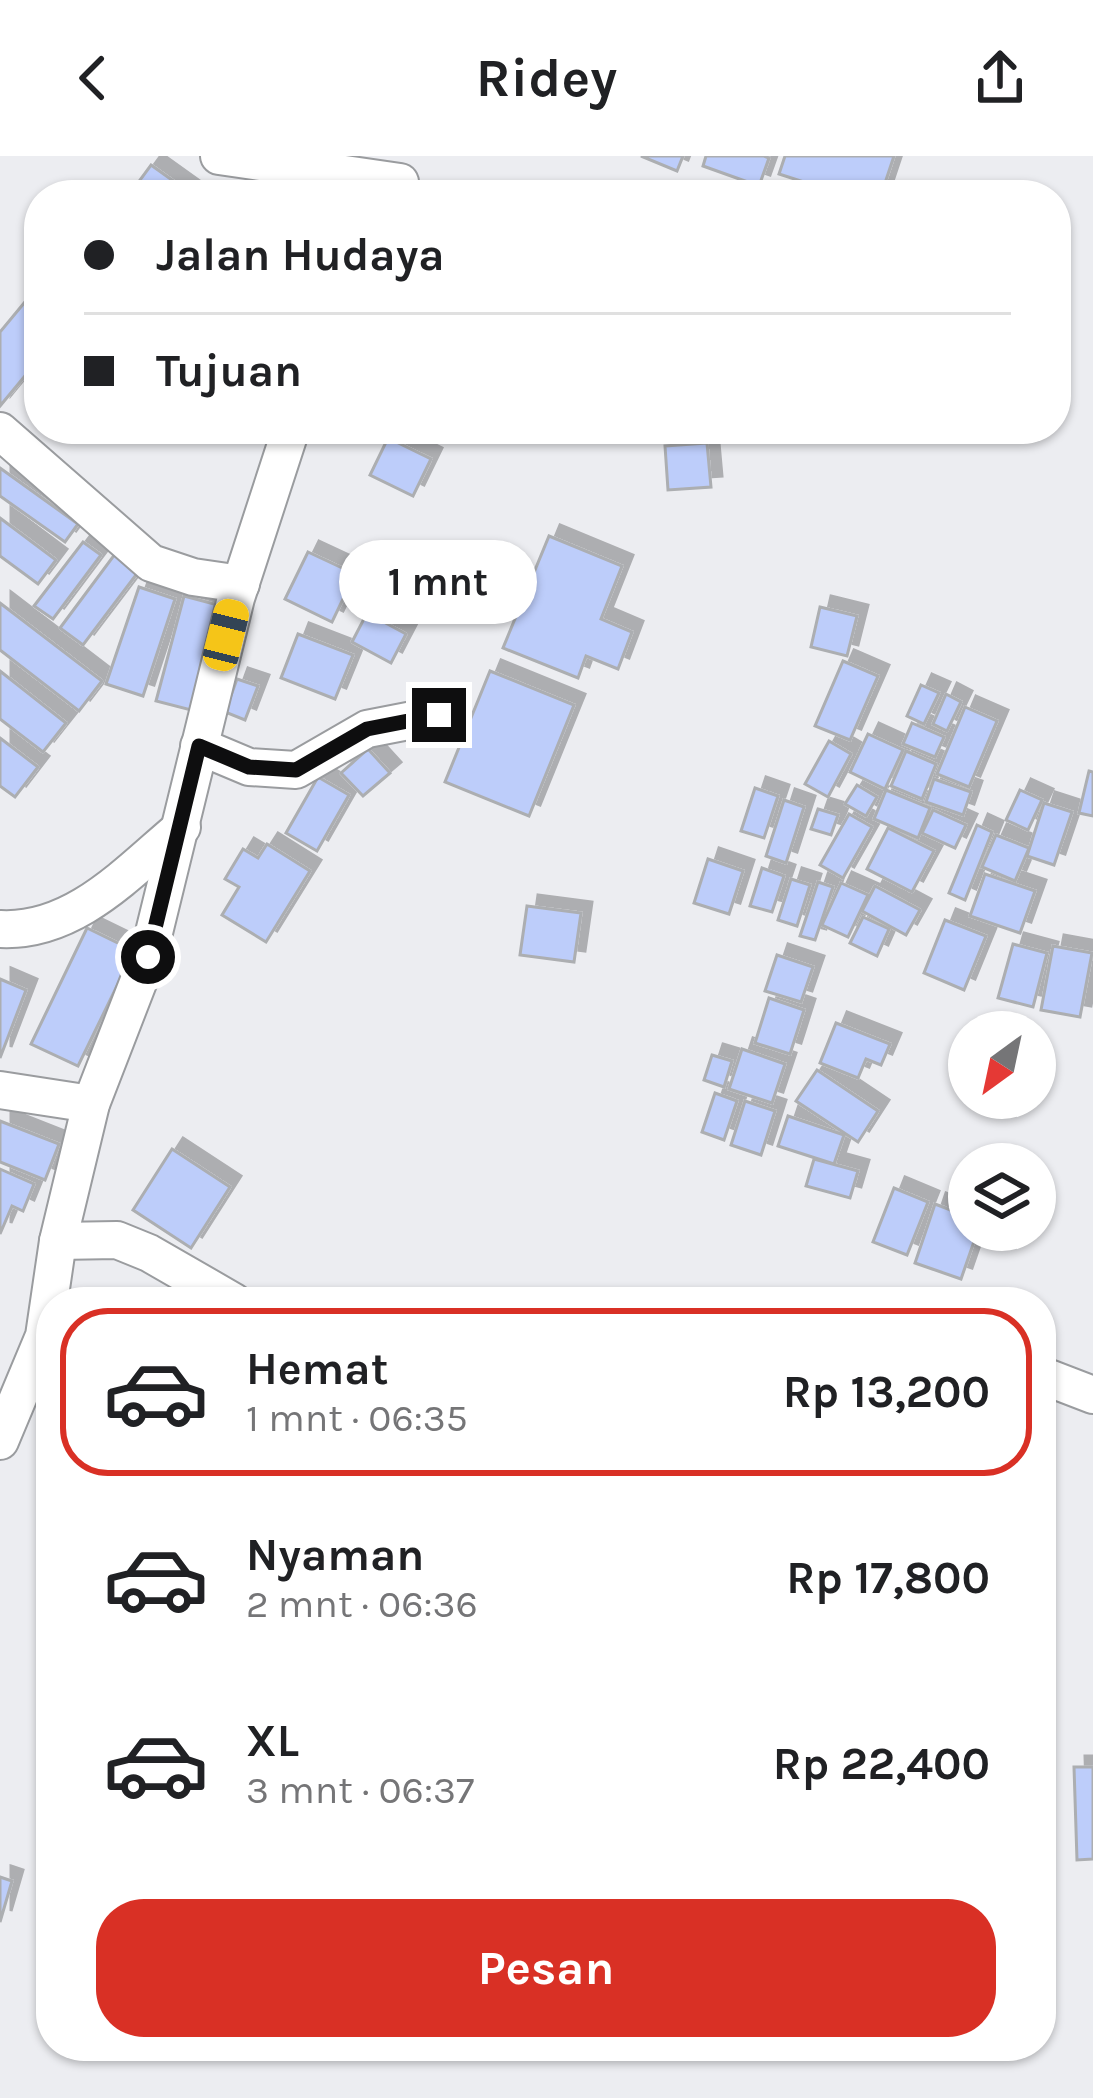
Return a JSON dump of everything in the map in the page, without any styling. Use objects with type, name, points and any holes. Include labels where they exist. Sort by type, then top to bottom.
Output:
[{"type":"street","points":[[219,156],[399,178]]},
{"type":"street","points":[[0,430],[151,563],[193,577],[241,584]]},
{"type":"street","points":[[51,1287],[91,1105],[148,957],[241,584],[286,444]]},
{"type":"street","points":[[199,746],[249,767],[296,770],[367,729],[439,715]]},
{"type":"street","points":[[0,929],[58,919],[88,906],[182,827]]},
{"type":"street","points":[[0,1090],[91,1105]]},
{"type":"street","points":[[58,1241],[117,1240],[208,1287]]},
{"type":"street","points":[[0,1441],[36,1355]]},
{"type":"street","points":[[1056,1381],[1093,1395]]},
{"type":"building","points":[[641,156],[683,156],[677,171]]},
{"type":"building","points":[[706,156],[769,158],[761,180],[742,180],[703,166]]},
{"type":"building","points":[[785,156],[894,156],[886,180],[798,180],[779,174]]},
{"type":"building","points":[[151,165],[172,180],[140,180]]},
{"type":"building","points":[[24,303],[24,377],[0,406],[0,332]]},
{"type":"building","points":[[385,444],[400,444],[431,459],[413,496],[370,475]]},
{"type":"building","points":[[707,444],[711,487],[668,490],[665,446]]},
{"type":"building","points":[[0,468],[78,524],[65,542],[0,496]]},
{"type":"building","points":[[0,518],[56,560],[38,584],[0,556]]},
{"type":"building","points":[[549,536],[622,566],[601,619],[632,632],[618,669],[586,656],[578,678],[503,648]]},
{"type":"building","points":[[83,542],[101,555],[53,619],[34,606]]},
{"type":"building","points":[[308,552],[355,574],[332,622],[285,599]]},
{"type":"building","points":[[115,554],[139,571],[83,645],[60,628]]},
{"type":"building","points":[[139,587],[175,599],[143,696],[106,684]]},
{"type":"building","points":[[184,596],[218,605],[191,710],[156,701]]},
{"type":"building","points":[[0,603],[102,681],[79,711],[0,650]]},
{"type":"building","points":[[820,607],[857,616],[847,656],[811,647]]},
{"type":"building","points":[[367,613],[406,634],[391,663],[352,642]]},
{"type":"building","points":[[298,634],[353,655],[335,699],[281,678]]},
{"type":"building","points":[[843,661],[878,676],[850,740],[815,726]]},
{"type":"building","points":[[0,671],[66,723],[43,752],[0,719]]},
{"type":"building","points":[[490,671],[574,705],[529,816],[445,782]]},
{"type":"building","points":[[237,679],[258,686],[245,720],[225,712]]},
{"type":"building","points":[[921,685],[939,693],[924,724],[907,716]]},
{"type":"building","points":[[946,694],[961,702],[947,731],[933,724]]},
{"type":"building","points":[[965,707],[997,721],[969,787],[937,774]]},
{"type":"building","points":[[912,723],[944,737],[935,757],[903,744]]},
{"type":"building","points":[[868,734],[903,750],[885,789],[850,772]]},
{"type":"building","points":[[0,738],[38,767],[15,797],[0,786]]},
{"type":"building","points":[[829,741],[851,754],[828,797],[805,784]]},
{"type":"building","points":[[368,749],[390,773],[363,796],[341,773]]},
{"type":"building","points":[[906,751],[936,764],[922,799],[891,786]]},
{"type":"building","points":[[1089,771],[1093,772],[1093,816],[1079,813]]},
{"type":"building","points":[[318,777],[349,795],[317,851],[286,833]]},
{"type":"building","points":[[934,779],[971,792],[963,815],[926,802]]},
{"type":"building","points":[[857,785],[877,797],[866,816],[845,804]]},
{"type":"building","points":[[755,788],[778,796],[764,838],[741,831]]},
{"type":"building","points":[[886,790],[930,808],[918,838],[874,819]]},
{"type":"building","points":[[1020,790],[1042,800],[1028,830],[1006,820]]},
{"type":"building","points":[[784,800],[804,807],[786,863],[766,856]]},
{"type":"building","points":[[1044,803],[1072,812],[1054,865],[1027,856]]},
{"type":"building","points":[[818,809],[838,815],[831,835],[811,829]]},
{"type":"building","points":[[933,810],[966,825],[955,848],[922,833]]},
{"type":"building","points":[[849,814],[872,827],[843,878],[820,865]]},
{"type":"building","points":[[977,825],[992,832],[965,900],[949,893]]},
{"type":"building","points":[[888,828],[934,851],[912,892],[867,869]]},
{"type":"building","points":[[996,835],[1029,848],[1015,881],[982,867]]},
{"type":"building","points":[[267,844],[310,871],[266,942],[222,915],[239,887],[225,879],[243,849],[258,858]]},
{"type":"building","points":[[708,859],[743,871],[729,914],[694,903]]},
{"type":"building","points":[[762,868],[784,876],[772,912],[750,906]]},
{"type":"building","points":[[985,874],[1035,891],[1020,933],[970,916]]},
{"type":"building","points":[[791,879],[810,885],[797,926],[778,920]]},
{"type":"building","points":[[818,882],[833,887],[815,940],[800,936]]},
{"type":"building","points":[[841,883],[868,895],[848,937],[822,925]]},
{"type":"building","points":[[875,886],[920,910],[906,935],[862,911]]},
{"type":"building","points":[[527,906],[581,913],[574,962],[520,955]]},
{"type":"building","points":[[863,917],[889,929],[877,956],[850,943]]},
{"type":"building","points":[[945,920],[986,936],[964,990],[924,973]]},
{"type":"building","points":[[87,928],[134,951],[78,1066],[31,1044]]},
{"type":"building","points":[[1013,944],[1047,953],[1033,1007],[998,998]]},
{"type":"building","points":[[1053,946],[1092,953],[1080,1017],[1041,1010]]},
{"type":"building","points":[[777,955],[813,967],[801,1002],[765,991]]},
{"type":"building","points":[[0,979],[26,990],[0,1058]]},
{"type":"building","points":[[769,998],[804,1010],[790,1054],[755,1043]]},
{"type":"building","points":[[836,1023],[890,1044],[881,1065],[866,1059],[858,1078],[820,1063]]},
{"type":"building","points":[[742,1049],[785,1064],[772,1103],[729,1089]]},
{"type":"building","points":[[712,1055],[732,1061],[724,1087],[704,1080]]},
{"type":"building","points":[[817,1070],[878,1111],[858,1142],[796,1101]]},
{"type":"building","points":[[715,1093],[737,1101],[724,1140],[702,1132]]},
{"type":"building","points":[[745,1101],[775,1111],[761,1155],[731,1145]]},
{"type":"building","points":[[788,1116],[844,1135],[834,1164],[778,1146]]},
{"type":"building","points":[[0,1121],[59,1144],[45,1180],[0,1162]]},
{"type":"building","points":[[172,1149],[230,1187],[191,1248],[133,1210]]},
{"type":"building","points":[[814,1159],[858,1171],[850,1198],[806,1186]]},
{"type":"building","points":[[0,1169],[34,1184],[23,1211],[12,1206],[0,1234]]},
{"type":"building","points":[[894,1188],[928,1202],[907,1255],[873,1242]]},
{"type":"building","points":[[935,1204],[948,1209],[948,1251],[971,1251],[961,1279],[915,1263]]},
{"type":"building","points":[[1074,1767],[1093,1767],[1093,1859],[1077,1860]]},
{"type":"building","points":[[0,1877],[12,1881],[0,1922]]},
{"type":"route","points":[[148,957],[199,746],[249,767],[296,770],[367,729],[439,715]]}]
